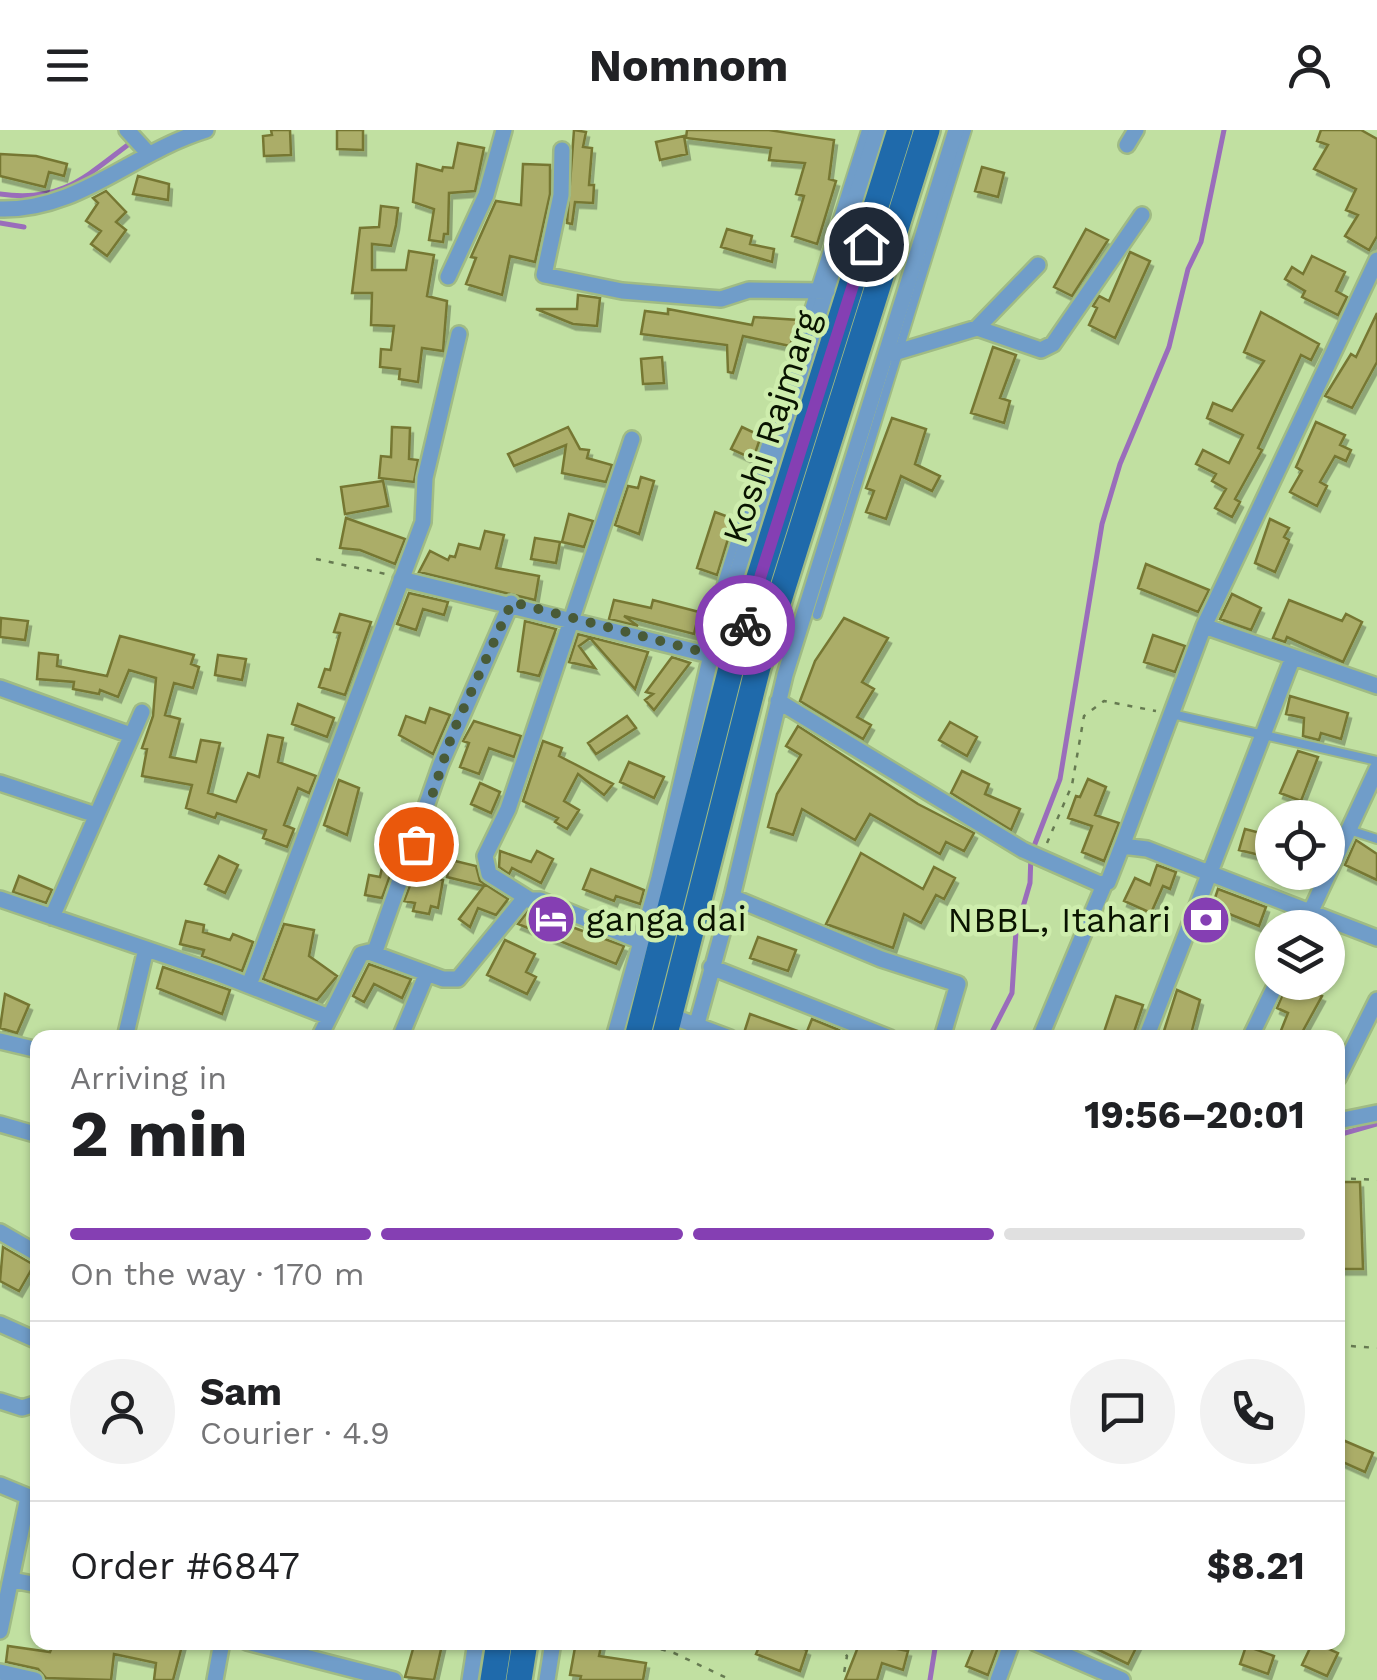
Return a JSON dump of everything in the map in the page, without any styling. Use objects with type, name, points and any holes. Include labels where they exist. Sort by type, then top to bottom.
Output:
[{"type":"main road","name":"Koshi Rajmarg","points":[[651,1016],[726,658],[900,130]]},
{"type":"main road","name":"Koshi Rajmarg","points":[[726,658],[927,130]]},
{"type":"main road","points":[[493,1680],[498,1650]]},
{"type":"main road","points":[[519,1680],[524,1650]]},
{"type":"street","points":[[127,130],[148,153]]},
{"type":"street","points":[[0,209],[32,210],[58,204],[148,153],[206,130]]},
{"type":"street","points":[[448,277],[486,195],[504,130]]},
{"type":"street","points":[[651,1016],[640,941],[726,658],[822,292],[877,130]]},
{"type":"street","points":[[694,1030],[732,897],[785,674],[893,352],[956,130]]},
{"type":"street","points":[[1127,145],[1136,130]]},
{"type":"street","points":[[562,150],[561,195],[544,275],[622,291],[721,299],[749,290],[822,292]]},
{"type":"street","points":[[977,328],[1041,350],[1052,344],[1142,215]]},
{"type":"street","points":[[1043,1030],[1122,846],[1204,626],[1377,260]]},
{"type":"street","points":[[893,352],[977,328],[1038,265]]},
{"type":"street","points":[[249,986],[425,514],[425,478],[459,334]]},
{"type":"street","points":[[632,439],[508,809],[485,856],[489,874],[529,899],[640,941]]},
{"type":"street","points":[[402,579],[512,602],[785,674]]},
{"type":"street","points":[[374,954],[441,764],[512,602]]},
{"type":"street","points":[[1204,626],[1377,686]]},
{"type":"street","points":[[1149,1030],[1265,738],[1293,657]]},
{"type":"street","points":[[0,688],[130,734]]},
{"type":"street","points":[[778,701],[1023,850],[1104,885]]},
{"type":"street","points":[[52,917],[142,712]]},
{"type":"street","points":[[1311,910],[1377,769]]},
{"type":"street","points":[[0,783],[96,815]]},
{"type":"street","points":[[1122,846],[1168,854],[1284,910]]},
{"type":"street","points":[[732,897],[881,959],[958,984],[944,1030]]},
{"type":"street","points":[[323,1030],[359,957],[374,954],[452,980],[464,976],[516,903],[529,899]]},
{"type":"street","points":[[0,900],[329,1017]]},
{"type":"street","points":[[1345,930],[1377,938]]},
{"type":"street","points":[[127,1030],[146,949]]},
{"type":"street","points":[[711,966],[870,1030]]},
{"type":"street","points":[[403,1030],[427,973]]},
{"type":"street","points":[[1254,1030],[1268,1000]]},
{"type":"street","points":[[1345,1064],[1377,1000]]},
{"type":"street","points":[[627,1030],[651,1016],[691,1030]]},
{"type":"street","points":[[0,1041],[30,1048]]},
{"type":"street","points":[[1345,1120],[1377,1113]]},
{"type":"street","points":[[0,1124],[30,1133]]},
{"type":"street","points":[[0,1232],[30,1249]]},
{"type":"street","points":[[0,1324],[30,1337]]},
{"type":"street","points":[[0,1401],[22,1408],[30,1406]]},
{"type":"street","points":[[0,1485],[30,1498]]},
{"type":"street","points":[[0,1631],[8,1577],[30,1508]]},
{"type":"street","points":[[216,1680],[221,1650]]},
{"type":"street","points":[[278,1650],[394,1680]]},
{"type":"street","points":[[470,1680],[475,1650]]},
{"type":"street","points":[[547,1680],[553,1650]]},
{"type":"street","points":[[998,1680],[1009,1650]]},
{"type":"street","points":[[1051,1650],[1114,1679]]},
{"type":"street","points":[[0,1672],[34,1680]]},
{"type":"lane","points":[[822,292],[866,130]]},
{"type":"lane","points":[[816,614],[893,352],[967,130]]},
{"type":"lane","points":[[1172,714],[1265,738],[1377,760]]},
{"type":"lane","points":[[1349,830],[1377,839]]},
{"type":"path","points":[[316,558],[402,579]]},
{"type":"path","points":[[1040,858],[1072,785],[1084,716],[1104,701],[1172,714]]},
{"type":"path","points":[[1345,1178],[1377,1180]]},
{"type":"path","points":[[1345,1346],[1377,1348]]},
{"type":"path","points":[[664,1650],[731,1680]]},
{"type":"path","points":[[841,1650],[847,1656],[844,1673]]},
{"type":"building","points":[[271,130],[290,130],[291,155],[264,156],[263,136],[272,135]]},
{"type":"building","points":[[337,130],[363,130],[363,150],[337,149]]},
{"type":"building","points":[[574,130],[586,132],[583,147],[592,148],[589,185],[594,185],[593,203],[575,202],[572,224],[567,223]]},
{"type":"building","points":[[687,130],[769,130],[834,140],[829,179],[836,181],[817,244],[792,236],[804,196],[796,194],[805,163],[769,160],[771,148],[686,138]]},
{"type":"building","points":[[1321,130],[1361,130],[1377,139],[1377,236],[1369,250],[1345,236],[1358,215],[1346,210],[1356,189],[1314,169],[1328,145],[1317,141]]},
{"type":"building","points":[[684,136],[687,154],[660,160],[656,142]]},
{"type":"building","points":[[458,143],[484,148],[475,191],[449,193],[448,234],[444,234],[443,242],[429,240],[434,209],[413,202],[417,164],[442,171],[443,167],[453,168]]},
{"type":"building","points":[[0,154],[36,156],[67,164],[64,176],[49,172],[45,187],[0,176]]},
{"type":"building","points":[[523,164],[550,165],[550,194],[535,262],[510,256],[502,295],[466,284],[476,258],[471,257],[496,201],[521,205]]},
{"type":"building","points":[[982,167],[1004,173],[998,197],[975,191]]},
{"type":"building","points":[[138,176],[169,184],[168,200],[133,194]]},
{"type":"building","points":[[106,191],[126,212],[116,222],[126,230],[107,256],[91,244],[101,231],[86,221],[98,203],[93,198]]},
{"type":"building","points":[[381,206],[398,208],[396,225],[391,246],[372,244],[372,270],[406,270],[409,251],[434,255],[427,296],[447,301],[443,351],[422,348],[418,382],[399,379],[400,369],[380,367],[381,349],[391,350],[394,326],[371,325],[372,293],[352,293],[360,228],[379,227]]},
{"type":"building","points":[[727,229],[752,236],[750,244],[774,249],[772,262],[721,247]]},
{"type":"building","points":[[1086,229],[1108,240],[1072,296],[1054,287]]},
{"type":"building","points":[[1130,252],[1150,261],[1115,338],[1089,325],[1097,308],[1093,306],[1099,296],[1109,301]]},
{"type":"building","points":[[1312,256],[1345,272],[1336,291],[1347,297],[1338,315],[1302,297],[1305,291],[1285,279],[1292,267],[1303,274]]},
{"type":"building","points":[[578,295],[600,298],[597,326],[573,324],[536,309],[577,309]]},
{"type":"building","points":[[668,309],[752,325],[754,317],[798,320],[790,346],[743,336],[733,373],[728,372],[727,345],[641,334],[645,311],[668,314]]},
{"type":"building","points":[[1261,312],[1319,344],[1311,360],[1301,355],[1258,448],[1262,450],[1235,499],[1240,502],[1232,517],[1215,508],[1226,489],[1212,481],[1216,474],[1196,464],[1203,450],[1229,463],[1243,435],[1207,418],[1213,403],[1232,411],[1264,361],[1244,352]]},
{"type":"building","points":[[1377,313],[1377,362],[1352,408],[1325,396],[1351,354],[1356,357]]},
{"type":"building","points":[[993,347],[1016,355],[1000,398],[1010,401],[1004,423],[971,413]]},
{"type":"building","points":[[662,357],[664,383],[643,384],[641,359]]},
{"type":"building","points":[[892,418],[926,429],[915,464],[940,476],[932,491],[901,476],[886,519],[866,512],[874,491],[866,488]]},
{"type":"building","points":[[1316,422],[1345,435],[1340,445],[1351,450],[1346,461],[1335,456],[1320,482],[1327,486],[1317,506],[1290,492],[1302,471],[1296,467]]},
{"type":"building","points":[[392,427],[410,428],[409,459],[418,460],[414,482],[379,478],[381,456],[391,457]]},
{"type":"building","points":[[568,427],[580,449],[589,450],[587,458],[612,465],[606,482],[562,473],[566,445],[514,466],[508,454]]},
{"type":"building","points":[[742,427],[761,436],[753,459],[731,449]]},
{"type":"building","points":[[641,477],[654,481],[639,534],[615,525],[628,486],[638,488]]},
{"type":"building","points":[[383,481],[388,506],[345,514],[341,487]]},
{"type":"building","points":[[715,512],[734,519],[717,575],[697,568]]},
{"type":"building","points":[[569,514],[593,521],[584,547],[562,542]]},
{"type":"building","points":[[346,518],[405,539],[395,564],[360,550],[340,548]]},
{"type":"building","points":[[1270,519],[1289,528],[1284,537],[1289,540],[1275,572],[1255,563]]},
{"type":"building","points":[[485,531],[504,535],[496,568],[539,576],[535,600],[419,572],[430,551],[448,560],[455,557],[459,544],[480,549]]},
{"type":"building","points":[[535,538],[560,542],[556,563],[531,559]]},
{"type":"building","points":[[1146,564],[1209,590],[1198,612],[1138,588]]},
{"type":"building","points":[[409,593],[448,602],[444,615],[423,609],[416,630],[397,624]]},
{"type":"building","points":[[1232,594],[1261,608],[1251,630],[1220,619]]},
{"type":"building","points":[[614,600],[651,608],[653,600],[699,612],[694,634],[624,616],[638,626],[609,619]]},
{"type":"building","points":[[1289,600],[1342,621],[1346,614],[1362,622],[1343,662],[1287,637],[1285,642],[1273,638]]},
{"type":"building","points":[[340,614],[371,622],[345,695],[319,687],[325,669],[330,670],[340,633],[334,632]]},
{"type":"building","points":[[1,618],[28,621],[25,640],[0,637]]},
{"type":"building","points":[[844,618],[888,638],[862,682],[874,689],[857,717],[871,725],[863,739],[800,701],[815,661]]},
{"type":"building","points":[[525,621],[556,629],[539,676],[518,671]]},
{"type":"building","points":[[578,634],[648,652],[635,689],[590,638],[579,646],[595,668],[569,662]]},
{"type":"building","points":[[1153,635],[1185,646],[1175,672],[1144,662]]},
{"type":"building","points":[[120,636],[194,655],[191,664],[199,667],[193,688],[174,683],[165,715],[180,719],[170,757],[196,762],[201,740],[220,743],[208,793],[236,802],[248,773],[259,777],[268,735],[283,738],[278,762],[316,776],[309,793],[298,788],[284,825],[294,829],[287,847],[263,838],[266,830],[217,813],[215,818],[186,808],[192,785],[142,776],[147,749],[142,748],[153,716],[156,678],[129,670],[118,697],[100,690],[99,694],[73,689],[74,682],[37,679],[39,653],[58,655],[57,666],[107,676]]},
{"type":"building","points":[[218,655],[246,659],[242,680],[215,675]]},
{"type":"building","points":[[672,657],[690,663],[654,710],[645,700],[653,694],[646,692]]},
{"type":"building","points":[[1290,696],[1348,713],[1341,739],[1321,733],[1319,740],[1303,736],[1304,718],[1286,714]]},
{"type":"building","points":[[298,704],[334,718],[327,737],[292,724]]},
{"type":"building","points":[[430,708],[450,715],[433,754],[399,735],[406,716],[425,723]]},
{"type":"building","points":[[627,716],[636,728],[596,754],[588,743]]},
{"type":"building","points":[[474,721],[521,736],[514,757],[489,748],[479,774],[460,767],[469,743],[463,741]]},
{"type":"building","points":[[950,722],[977,737],[967,756],[939,740]]},
{"type":"building","points":[[798,726],[918,804],[974,833],[964,851],[946,842],[940,854],[870,814],[855,840],[802,809],[793,835],[768,827],[777,794],[801,755],[786,746]]},
{"type":"building","points":[[543,741],[562,748],[559,756],[613,784],[604,795],[578,774],[564,801],[579,810],[567,829],[555,822],[558,818],[523,801]]},
{"type":"building","points":[[1298,751],[1318,757],[1301,800],[1280,793]]},
{"type":"building","points":[[629,762],[664,777],[654,798],[620,782]]},
{"type":"building","points":[[962,771],[989,784],[985,794],[1020,809],[1011,830],[951,793]]},
{"type":"building","points":[[1088,779],[1106,787],[1095,815],[1119,823],[1104,861],[1082,852],[1092,826],[1068,818]]},
{"type":"building","points":[[339,780],[359,788],[347,835],[324,825]]},
{"type":"building","points":[[480,783],[500,792],[491,813],[471,804]]},
{"type":"building","points":[[1245,829],[1255,832],[1255,854],[1239,850]]},
{"type":"building","points":[[1356,840],[1377,854],[1377,880],[1345,865]]},
{"type":"building","points":[[500,851],[531,862],[537,851],[553,859],[541,883],[512,868],[509,874],[499,867]]},
{"type":"building","points":[[861,853],[923,889],[934,867],[955,878],[944,899],[936,895],[921,923],[904,914],[893,948],[826,924]]},
{"type":"building","points":[[385,854],[397,856],[382,898],[365,895],[369,875],[380,877]]},
{"type":"building","points":[[219,856],[238,865],[225,893],[205,884]]},
{"type":"building","points":[[451,860],[476,866],[480,881],[508,899],[496,915],[478,908],[470,927],[459,919],[484,886],[447,877]]},
{"type":"building","points":[[1157,865],[1176,872],[1170,889],[1163,886],[1151,913],[1124,901],[1135,878],[1150,885]]},
{"type":"building","points":[[591,869],[644,890],[640,904],[616,896],[614,901],[583,889]]},
{"type":"building","points":[[414,875],[443,880],[438,908],[431,906],[429,914],[413,911],[415,903],[404,901]]},
{"type":"building","points":[[19,876],[52,890],[46,903],[13,892]]},
{"type":"building","points":[[1218,889],[1266,907],[1255,910],[1255,924],[1212,907]]},
{"type":"building","points":[[528,911],[624,946],[616,964],[518,924]]},
{"type":"building","points":[[186,921],[204,925],[203,932],[230,940],[233,934],[253,942],[242,971],[202,956],[204,950],[180,944]]},
{"type":"building","points":[[284,924],[314,930],[309,956],[337,976],[317,1000],[263,979]]},
{"type":"building","points":[[758,937],[796,950],[788,971],[750,958]]},
{"type":"building","points":[[505,940],[535,954],[526,972],[536,977],[527,994],[487,975]]},
{"type":"building","points":[[369,964],[411,979],[402,998],[374,984],[364,1002],[353,996]]},
{"type":"building","points":[[163,967],[230,990],[222,1014],[157,988]]},
{"type":"building","points":[[1177,990],[1200,1000],[1192,1030],[1164,1030]]},
{"type":"building","points":[[5,994],[29,1005],[17,1033],[0,1028]]},
{"type":"building","points":[[1116,996],[1143,1005],[1135,1030],[1105,1030]]},
{"type":"building","points":[[1280,1000],[1320,1000],[1303,1030],[1281,1030],[1288,1013],[1277,1008]]},
{"type":"building","points":[[750,1014],[795,1030],[745,1030]]},
{"type":"building","points":[[812,1019],[839,1030],[808,1030]]},
{"type":"building","points":[[1345,1182],[1360,1182],[1363,1269],[1345,1269]]},
{"type":"building","points":[[3,1247],[30,1263],[30,1272],[19,1291],[0,1281]]},
{"type":"building","points":[[1345,1441],[1373,1453],[1365,1472],[1345,1463]]},
{"type":"building","points":[[8,1646],[50,1652],[181,1650],[173,1680],[154,1680],[156,1663],[114,1654],[111,1680],[46,1678],[38,1669],[6,1662]]},
{"type":"building","points":[[413,1650],[441,1650],[434,1680],[405,1677]]},
{"type":"building","points":[[575,1650],[600,1650],[599,1656],[646,1663],[643,1680],[580,1680],[581,1676],[570,1675]]},
{"type":"building","points":[[758,1650],[807,1650],[800,1671],[756,1654]]},
{"type":"building","points":[[857,1650],[908,1651],[903,1670],[882,1663],[877,1680],[845,1680]]},
{"type":"building","points":[[973,1650],[997,1650],[988,1675],[966,1666]]},
{"type":"building","points":[[1099,1650],[1135,1650],[1128,1664]]},
{"type":"building","points":[[1245,1650],[1274,1656],[1268,1674],[1240,1664]]},
{"type":"building","points":[[1309,1650],[1338,1653],[1327,1676],[1302,1665]]},
{"type":"waterway","points":[[993,1030],[1012,993],[1016,931],[1030,883],[1031,854],[1060,779],[1102,524],[1120,464],[1169,347],[1188,269],[1201,242],[1224,130]]},
{"type":"waterway","points":[[0,194],[21,196],[55,191],[84,177],[129,144]]},
{"type":"waterway","points":[[0,223],[24,227]]},
{"type":"waterway","points":[[1345,1133],[1377,1124]]},
{"type":"waterway","points":[[930,1680],[935,1650]]},
{"type":"way so far","points":[[416,844],[453,732],[512,602],[733,660],[745,625]]},
{"type":"place","name":"ganga dai","points":[[551,919]]},
{"type":"place","name":"NBBL, Itahari","points":[[1206,920]]},
{"type":"route","points":[[745,625],[866,244]]}]
